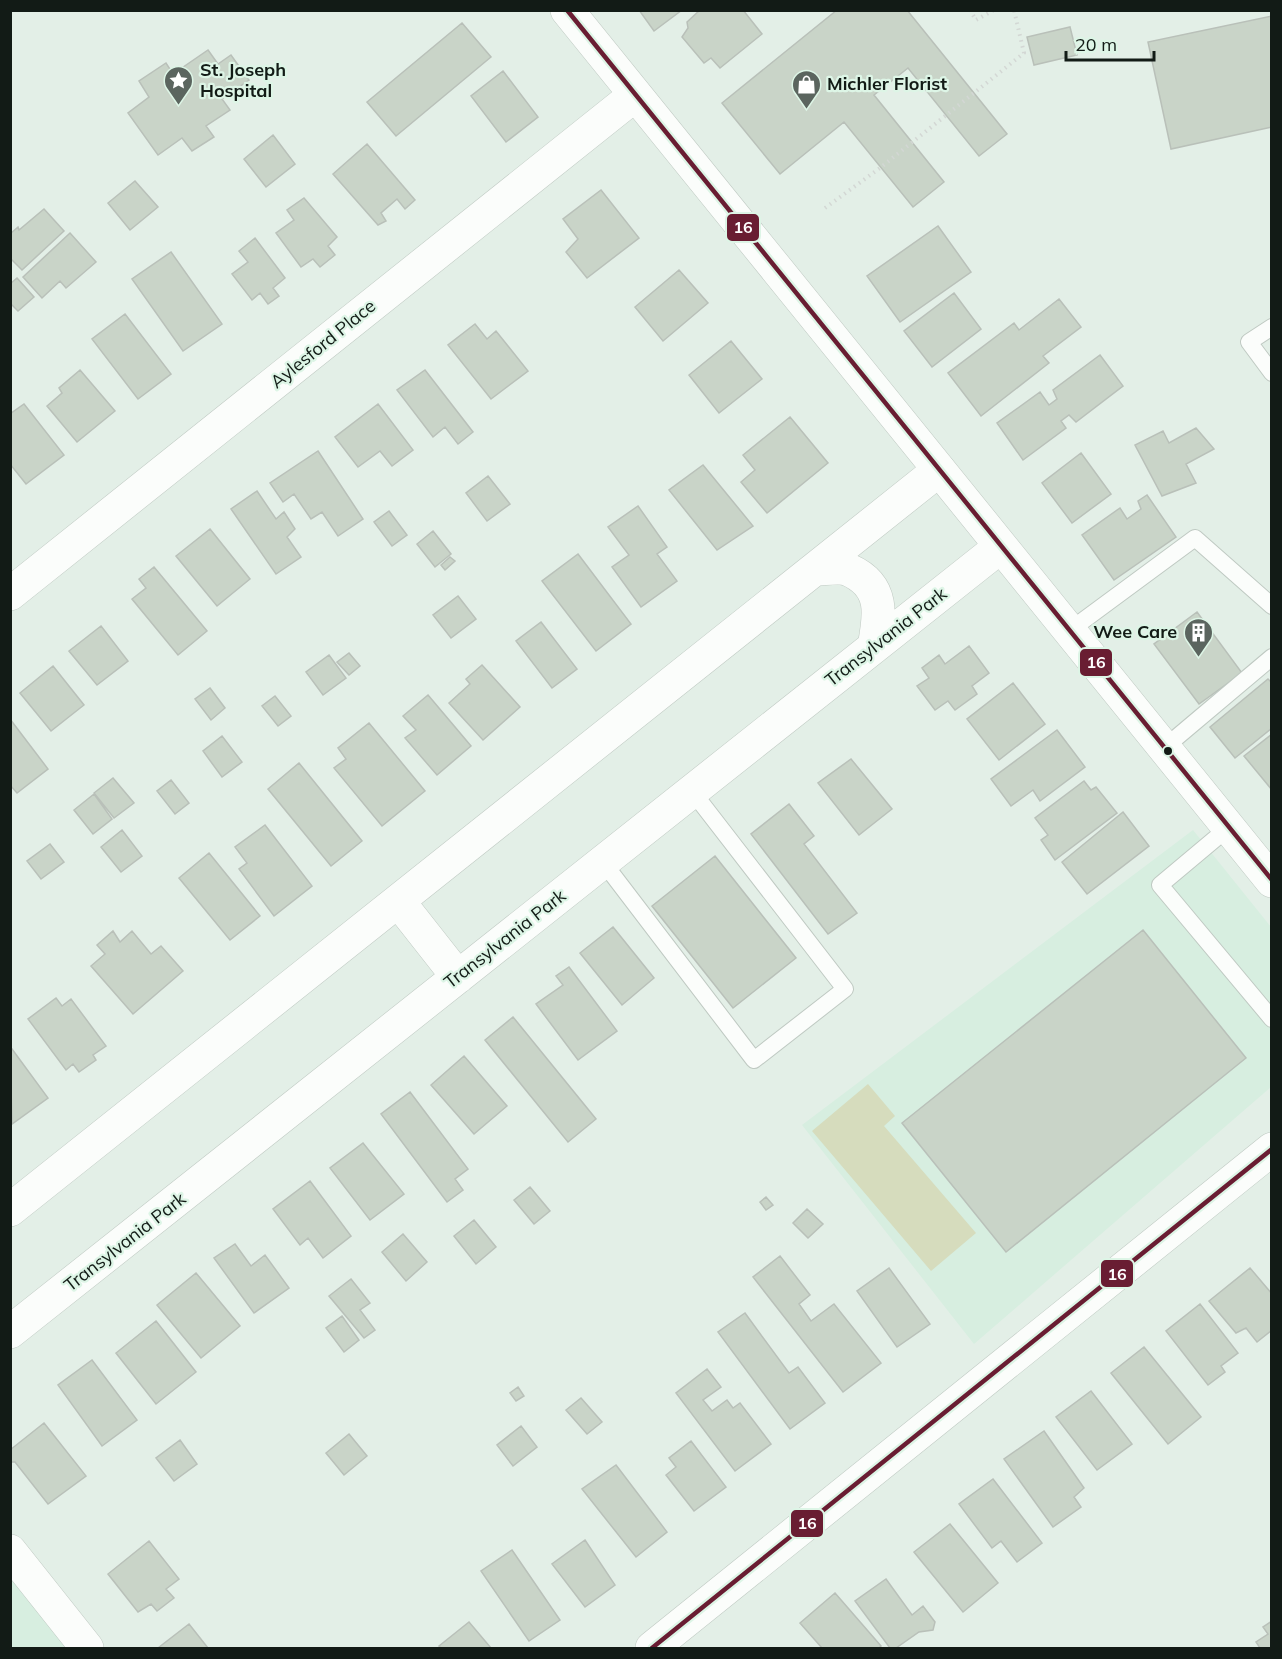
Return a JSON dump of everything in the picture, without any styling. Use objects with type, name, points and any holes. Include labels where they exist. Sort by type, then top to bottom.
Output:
[{"type":"street","points":[[567,10],[1272,881]]},
{"type":"street","name":"Aylesford Place","points":[[10,594],[635,95]]},
{"type":"street","points":[[10,1210],[939,470]]},
{"type":"street","name":"Transylvania Park","points":[[10,1332],[1000,547]]},
{"type":"street","points":[[816,568],[848,569],[872,588],[880,614],[874,647]]},
{"type":"street","points":[[399,902],[458,977]]},
{"type":"street","points":[[652,1648],[1272,1149]]},
{"type":"street","points":[[14,1562],[87,1648]]},
{"type":"lane","points":[[1272,327],[1249,342],[1272,373]]},
{"type":"lane","points":[[1069,631],[1195,538],[1272,606]]},
{"type":"lane","points":[[1164,748],[1272,657]]},
{"type":"lane","points":[[603,862],[753,1060],[845,989],[692,791]]},
{"type":"lane","points":[[1228,828],[1160,885],[1272,1018]]},
{"type":"path","points":[[970,10],[976,20],[994,10]]},
{"type":"path","points":[[825,208],[880,168],[1024,53],[1014,10]]},
{"type":"shaded area","points":[[1193,830],[1271,927],[1271,1087],[974,1344],[802,1125]]},
{"type":"shaded area","points":[[868,1084],[895,1116],[884,1126],[976,1233],[931,1271],[812,1131]]},
{"type":"shaded area","points":[[11,1559],[81,1648],[11,1648]]},
{"type":"building","points":[[639,10],[682,10],[654,31]]},
{"type":"building","points":[[700,10],[743,10],[762,34],[720,68],[711,58],[704,63],[682,37],[688,28],[687,22]]},
{"type":"building","name":"Michler Florist","points":[[837,10],[907,10],[1007,134],[979,156],[908,68],[874,95],[944,182],[913,207],[844,122],[780,174],[722,103]]},
{"type":"building","points":[[1272,16],[1272,127],[1171,149],[1148,42]]},
{"type":"building","points":[[462,23],[491,57],[396,136],[367,102]]},
{"type":"building","points":[[1070,27],[1077,55],[1034,65],[1027,37]]},
{"type":"building","points":[[208,50],[218,64],[231,55],[249,80],[222,99],[230,110],[206,126],[214,137],[192,151],[182,138],[158,155],[128,113],[149,97],[139,81],[166,63],[173,74]]},
{"type":"building","points":[[503,71],[538,117],[506,142],[471,96]]},
{"type":"building","points":[[273,135],[295,164],[266,187],[244,159]]},
{"type":"building","points":[[367,144],[415,200],[405,209],[397,199],[381,213],[386,221],[378,225],[333,174]]},
{"type":"building","points":[[135,181],[158,207],[130,230],[108,203]]},
{"type":"building","points":[[601,190],[639,238],[587,278],[566,252],[578,239],[563,219]]},
{"type":"building","points":[[304,198],[337,237],[328,246],[335,255],[320,267],[313,259],[301,267],[276,233],[294,220],[287,210]]},
{"type":"building","points":[[44,209],[64,231],[22,270],[10,258],[10,234],[18,227],[19,230]]},
{"type":"building","points":[[938,226],[971,272],[900,322],[867,276]]},
{"type":"building","points":[[70,233],[96,262],[66,288],[60,281],[42,298],[23,277]]},
{"type":"building","points":[[255,238],[285,278],[273,288],[279,296],[268,304],[260,293],[252,300],[232,274],[248,262],[239,251]]},
{"type":"building","points":[[171,252],[222,324],[183,351],[132,279]]},
{"type":"building","points":[[679,270],[708,303],[663,341],[635,307]]},
{"type":"building","points":[[17,278],[34,297],[18,311],[10,303],[10,284]]},
{"type":"building","points":[[954,293],[981,329],[932,367],[904,331]]},
{"type":"building","points":[[1059,299],[1081,327],[1043,356],[1049,363],[981,416],[948,373],[1014,323],[1019,330]]},
{"type":"building","points":[[125,314],[171,374],[138,399],[92,339]]},
{"type":"building","points":[[475,324],[487,339],[496,331],[528,371],[491,399],[448,345]]},
{"type":"building","points":[[731,341],[762,379],[719,413],[689,375]]},
{"type":"building","points":[[1100,355],[1123,386],[1076,422],[1069,415],[1061,421],[1066,428],[1023,460],[997,423],[1040,392],[1049,405],[1057,399],[1053,390]]},
{"type":"building","points":[[80,370],[115,411],[77,442],[47,406],[62,393],[59,388]]},
{"type":"building","points":[[425,370],[473,432],[458,444],[445,427],[433,437],[397,390]]},
{"type":"building","points":[[24,404],[64,455],[26,484],[10,464],[10,414]]},
{"type":"building","points":[[378,404],[413,450],[392,466],[380,451],[358,467],[335,437]]},
{"type":"building","points":[[790,417],[828,463],[767,513],[741,482],[755,470],[743,455]]},
{"type":"building","points":[[1196,428],[1214,449],[1186,464],[1196,483],[1162,496],[1135,445],[1163,431],[1169,443]]},
{"type":"building","points":[[318,451],[363,519],[338,536],[322,512],[311,519],[294,494],[283,502],[270,483]]},
{"type":"building","points":[[1081,453],[1111,494],[1072,523],[1042,483]]},
{"type":"building","points":[[703,465],[753,526],[717,550],[669,490]]},
{"type":"building","points":[[488,476],[510,504],[487,521],[466,493]]},
{"type":"building","points":[[257,491],[276,519],[284,512],[295,529],[287,537],[301,557],[276,574],[231,509]]},
{"type":"building","points":[[1147,495],[1176,537],[1114,580],[1082,535],[1120,508],[1127,519],[1141,509],[1138,501]]},
{"type":"building","points":[[638,506],[667,547],[657,554],[677,581],[641,607],[612,567],[629,555],[608,527]]},
{"type":"building","points":[[389,511],[407,535],[392,546],[374,522]]},
{"type":"building","points":[[210,529],[250,579],[217,606],[176,556]]},
{"type":"building","points":[[433,531],[451,554],[435,567],[417,544]]},
{"type":"building","points":[[578,554],[631,624],[596,651],[542,581]]},
{"type":"building","points":[[450,557],[455,561],[445,570],[441,565]]},
{"type":"building","points":[[154,567],[207,631],[178,655],[132,599],[146,588],[139,579]]},
{"type":"building","points":[[458,596],[476,619],[451,638],[433,615]]},
{"type":"building","name":"Wee Care","points":[[1197,612],[1242,673],[1199,704],[1154,644]]},
{"type":"building","points":[[541,622],[577,669],[552,688],[516,641]]},
{"type":"building","points":[[101,626],[128,661],[97,685],[69,651]]},
{"type":"building","points":[[969,646],[989,673],[972,686],[977,694],[955,710],[948,701],[935,710],[917,686],[929,678],[922,668],[939,655],[945,664]]},
{"type":"building","points":[[349,653],[360,666],[349,675],[337,662]]},
{"type":"building","points":[[329,655],[346,678],[323,695],[306,672]]},
{"type":"building","points":[[482,665],[520,707],[483,740],[449,703],[470,684],[466,679]]},
{"type":"building","points":[[53,666],[84,705],[51,731],[20,693]]},
{"type":"building","points":[[1268,679],[1272,683],[1272,728],[1235,758],[1210,727]]},
{"type":"building","points":[[1013,683],[1045,724],[999,760],[967,719]]},
{"type":"building","points":[[210,688],[225,708],[211,720],[195,699]]},
{"type":"building","points":[[428,695],[471,746],[437,775],[405,738],[416,730],[403,716]]},
{"type":"building","points":[[275,696],[291,716],[278,726],[262,706]]},
{"type":"building","points":[[10,719],[48,769],[17,793],[10,785]]},
{"type":"building","points":[[369,723],[425,791],[382,826],[334,768],[346,759],[338,748]]},
{"type":"building","points":[[1057,730],[1085,767],[1040,801],[1033,790],[1011,806],[991,779]]},
{"type":"building","points":[[1272,734],[1272,790],[1244,756]]},
{"type":"building","points":[[222,736],[242,762],[222,777],[203,751]]},
{"type":"building","points":[[851,759],[892,809],[859,835],[818,783]]},
{"type":"building","points":[[299,763],[362,841],[331,866],[268,789]]},
{"type":"building","points":[[113,778],[134,803],[114,818],[94,793]]},
{"type":"building","points":[[171,780],[189,803],[175,814],[157,791]]},
{"type":"building","points":[[1084,781],[1091,790],[1096,787],[1117,813],[1055,860],[1041,840],[1048,835],[1035,818]]},
{"type":"building","points":[[94,794],[112,819],[93,834],[74,810]]},
{"type":"building","points":[[789,804],[814,836],[804,844],[857,913],[828,934],[751,834]]},
{"type":"building","points":[[1123,812],[1149,846],[1087,894],[1062,862]]},
{"type":"building","points":[[265,825],[312,886],[274,916],[239,869],[247,863],[235,847]]},
{"type":"building","points":[[122,830],[142,856],[121,872],[101,847]]},
{"type":"building","points":[[50,844],[64,862],[41,879],[27,861]]},
{"type":"building","points":[[209,853],[260,916],[230,940],[179,878]]},
{"type":"building","points":[[715,856],[796,958],[733,1008],[652,906]]},
{"type":"building","points":[[613,927],[654,978],[622,1005],[580,953]]},
{"type":"building","points":[[1143,930],[1246,1058],[1006,1252],[902,1123]]},
{"type":"building","points":[[113,931],[120,942],[132,931],[151,954],[161,946],[183,971],[133,1014],[91,966],[105,954],[97,945]]},
{"type":"building","points":[[569,967],[617,1031],[578,1060],[536,1004],[563,985],[556,976]]},
{"type":"building","points":[[56,998],[62,1006],[71,999],[106,1046],[93,1055],[96,1060],[79,1072],[73,1064],[66,1070],[28,1019]]},
{"type":"building","points":[[513,1017],[596,1119],[568,1142],[485,1040]]},
{"type":"building","points":[[12,1049],[48,1098],[12,1124],[10,1050]]},
{"type":"building","points":[[464,1056],[507,1106],[474,1134],[431,1085]]},
{"type":"building","points":[[410,1092],[468,1169],[455,1179],[463,1190],[447,1202],[381,1114]]},
{"type":"building","points":[[363,1143],[404,1194],[370,1220],[330,1168]]},
{"type":"building","points":[[310,1181],[351,1236],[323,1258],[308,1238],[300,1245],[273,1209]]},
{"type":"building","points":[[530,1187],[550,1211],[534,1224],[514,1200]]},
{"type":"building","points":[[766,1197],[773,1205],[766,1210],[760,1202]]},
{"type":"building","points":[[807,1209],[823,1224],[808,1238],[793,1223]]},
{"type":"building","points":[[474,1220],[496,1247],[476,1264],[454,1236]]},
{"type":"building","points":[[403,1234],[427,1262],[406,1281],[382,1252]]},
{"type":"building","points":[[235,1244],[251,1266],[265,1255],[289,1288],[254,1313],[214,1258]]},
{"type":"building","points":[[780,1256],[810,1295],[799,1304],[811,1321],[834,1304],[881,1363],[843,1392],[753,1277]]},
{"type":"building","points":[[889,1268],[930,1324],[897,1347],[857,1291]]},
{"type":"building","points":[[1250,1268],[1272,1294],[1272,1330],[1257,1342],[1246,1328],[1236,1333],[1209,1301]]},
{"type":"building","points":[[196,1273],[240,1326],[201,1358],[157,1305]]},
{"type":"building","points":[[351,1279],[370,1303],[360,1310],[375,1330],[364,1338],[329,1296]]},
{"type":"building","points":[[1200,1304],[1238,1353],[1221,1366],[1225,1372],[1208,1385],[1166,1331]]},
{"type":"building","points":[[745,1313],[789,1373],[798,1367],[825,1403],[790,1429],[718,1332]]},
{"type":"building","points":[[342,1316],[359,1340],[344,1352],[326,1328]]},
{"type":"building","points":[[156,1321],[196,1372],[156,1404],[116,1353]]},
{"type":"building","points":[[1144,1347],[1201,1417],[1168,1444],[1111,1373]]},
{"type":"building","points":[[92,1360],[137,1420],[102,1446],[58,1385]]},
{"type":"building","points":[[707,1369],[721,1387],[703,1400],[712,1411],[727,1400],[733,1408],[740,1403],[771,1444],[735,1471],[676,1393]]},
{"type":"building","points":[[518,1387],[524,1396],[516,1401],[510,1393]]},
{"type":"building","points":[[1091,1391],[1132,1444],[1097,1470],[1056,1417]]},
{"type":"building","points":[[581,1398],[602,1422],[587,1434],[566,1410]]},
{"type":"building","points":[[44,1423],[86,1476],[48,1504],[15,1462],[10,1462],[10,1450]]},
{"type":"building","points":[[521,1426],[537,1447],[513,1466],[497,1445]]},
{"type":"building","points":[[1044,1431],[1084,1488],[1074,1497],[1081,1507],[1053,1527],[1004,1459]]},
{"type":"building","points":[[349,1434],[367,1456],[344,1475],[326,1453]]},
{"type":"building","points":[[180,1440],[197,1464],[174,1481],[156,1458]]},
{"type":"building","points":[[691,1441],[726,1487],[694,1511],[666,1475],[676,1467],[669,1458]]},
{"type":"building","points":[[616,1465],[667,1532],[636,1557],[582,1489]]},
{"type":"building","points":[[993,1479],[1042,1543],[1017,1562],[1001,1541],[992,1548],[959,1504]]},
{"type":"building","points":[[950,1524],[998,1583],[963,1612],[914,1552]]},
{"type":"building","points":[[585,1540],[615,1585],[585,1607],[552,1564]]},
{"type":"building","points":[[149,1541],[179,1579],[166,1589],[174,1598],[157,1611],[151,1604],[138,1612],[108,1574]]},
{"type":"building","points":[[512,1550],[560,1620],[529,1641],[481,1571]]},
{"type":"building","points":[[886,1579],[912,1615],[923,1606],[935,1622],[933,1630],[919,1632],[896,1648],[890,1648],[855,1601]]},
{"type":"building","points":[[835,1593],[881,1646],[879,1648],[822,1648],[800,1623]]},
{"type":"building","points":[[1272,1621],[1272,1648],[1260,1648],[1256,1642],[1268,1634],[1263,1627]]},
{"type":"building","points":[[469,1622],[491,1648],[441,1648],[439,1646]]},
{"type":"building","points":[[189,1624],[208,1648],[158,1648]]},
{"type":"transit line","name":"16","points":[[567,10],[1272,880]]},
{"type":"transit line","name":"16","points":[[652,1648],[1272,1149]]},
{"type":"place","name":"St. Joseph Hospital","points":[[179,106]]},
{"type":"place","name":"Michler Florist","points":[[806,110]]},
{"type":"place","name":"Wee Care","points":[[1198,658]]}]
